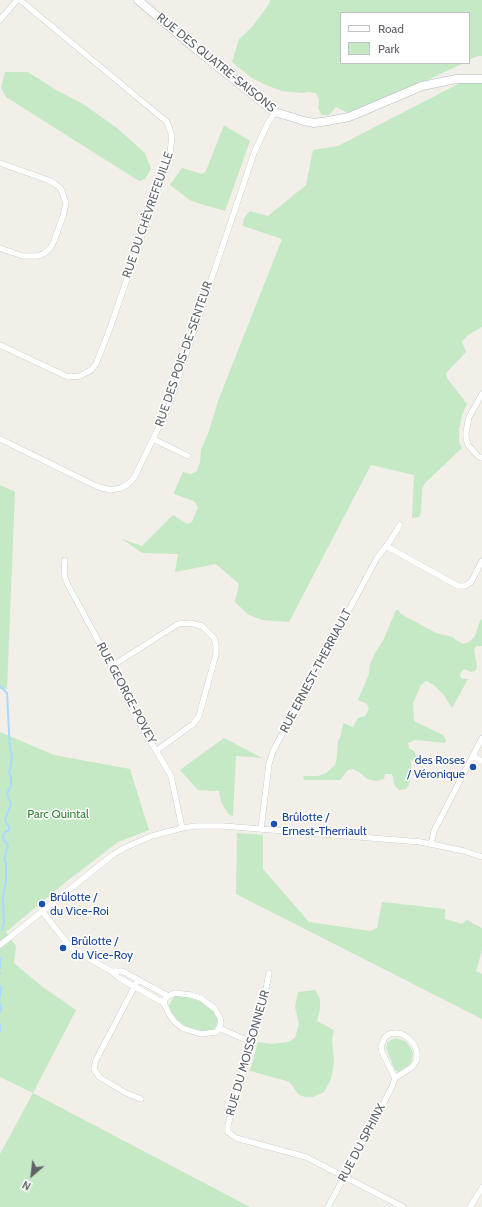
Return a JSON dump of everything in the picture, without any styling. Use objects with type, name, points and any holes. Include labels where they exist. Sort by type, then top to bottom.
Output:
[{"type":"street","points":[[0,20],[18,0]]},
{"type":"street","name":"RUE DU CHÈVREFEUILLE","points":[[0,345],[68,377],[80,376],[92,370],[96,364],[109,331],[170,154],[172,136],[167,122],[18,0]]},
{"type":"street","name":"RUE DES QUATRE-SAISONS","points":[[138,0],[197,50],[275,112],[304,121],[314,123],[349,116],[422,86],[456,78],[482,79]]},
{"type":"street","name":"RUE DES POIS-DE-SENTEUR","points":[[0,439],[96,486],[110,490],[121,488],[134,478],[168,408],[254,152],[275,112]]},
{"type":"street","points":[[0,163],[48,180],[61,190],[66,203],[64,216],[54,240],[50,248],[44,253],[38,256],[23,256],[0,248]]},
{"type":"street","points":[[482,394],[469,417],[466,432],[468,445],[478,456],[482,458]]},
{"type":"street","points":[[154,439],[188,456]]},
{"type":"street","name":"RUE ERNEST-THERRIAULT","points":[[261,828],[269,764],[273,751],[377,558],[400,525]]},
{"type":"street","points":[[386,546],[458,586],[466,586],[471,582],[482,561]]},
{"type":"street","name":"RUE GEORGE-POVEY","points":[[65,560],[64,575],[68,585],[112,666],[125,696],[173,781],[182,828]]},
{"type":"street","points":[[112,666],[178,624],[190,623],[202,626],[214,638],[216,654],[199,716],[193,724],[156,751]]},
{"type":"street","points":[[431,844],[434,831],[482,738]]},
{"type":"street","points":[[473,756],[482,761]]},
{"type":"street","points":[[0,945],[110,857],[124,848],[152,836],[182,828],[210,825],[261,828],[431,844],[464,851],[482,857]]},
{"type":"street","points":[[42,911],[71,948],[111,971],[119,978],[164,1003],[174,1021],[188,1030],[201,1034],[216,1032],[219,1028],[221,1023],[215,1008],[201,998],[184,993],[175,993],[168,996],[164,1003]]},
{"type":"street","points":[[111,971],[122,971],[168,996]]},
{"type":"street","name":"RUE DU MOISSONNEUR","points":[[268,973],[266,989],[228,1125],[228,1132],[231,1136],[236,1138],[298,1154],[344,1176]]},
{"type":"street","points":[[138,980],[96,1060],[94,1069],[99,1077],[126,1093],[141,1099]]},
{"type":"street","points":[[219,1028],[251,1042]]},
{"type":"street","points":[[397,1033],[402,1034],[414,1044],[417,1052],[417,1060],[412,1067],[395,1078],[382,1052],[381,1046],[385,1037],[389,1034],[397,1033]]},
{"type":"street","name":"RUE DU SPHINX","points":[[328,1207],[392,1087],[395,1078]]},
{"type":"street","points":[[344,1176],[404,1207]]},
{"type":"street","points":[[470,1207],[482,1188]]},
{"type":"green space","points":[[270,0],[482,0],[482,56],[470,60],[470,12],[340,12],[340,64],[462,64],[352,115],[336,107],[329,115],[322,115],[318,108],[319,101],[316,93],[282,91],[252,78],[232,62],[239,39],[252,27],[269,4]]},
{"type":"green space","points":[[5,72],[28,72],[56,90],[83,104],[117,128],[145,153],[151,169],[145,179],[139,181],[6,97],[1,88]]},
{"type":"green space","points":[[464,81],[482,83],[482,327],[468,335],[462,342],[466,352],[446,373],[447,378],[467,404],[462,415],[459,430],[459,442],[462,448],[425,483],[422,489],[421,512],[419,517],[412,518],[414,475],[371,465],[289,622],[262,620],[249,615],[235,602],[239,584],[216,564],[175,572],[178,554],[142,553],[122,539],[142,546],[173,515],[187,524],[192,522],[198,507],[194,501],[174,494],[174,492],[183,472],[191,474],[197,471],[200,462],[201,450],[209,431],[218,401],[282,239],[243,226],[244,218],[250,211],[268,216],[306,185],[313,150],[338,146]]},
{"type":"green space","points":[[224,125],[250,141],[225,211],[191,201],[170,185],[182,168],[202,174],[206,171]]},
{"type":"green space","points":[[0,485],[15,492],[7,689],[0,689]]},
{"type":"green space","points":[[396,610],[436,633],[453,637],[463,644],[469,642],[475,636],[482,619],[482,646],[476,646],[474,650],[477,667],[475,671],[471,672],[464,669],[461,672],[460,676],[463,679],[468,679],[452,708],[443,694],[434,685],[426,681],[421,685],[413,703],[414,721],[443,735],[446,740],[445,743],[415,740],[408,743],[409,748],[415,752],[416,757],[411,761],[412,770],[409,785],[406,789],[399,790],[395,786],[392,774],[385,774],[384,779],[376,781],[367,779],[353,769],[348,770],[340,780],[304,780],[303,776],[318,776],[326,773],[335,765],[338,741],[341,735],[343,723],[353,727],[358,718],[365,716],[369,709],[367,704],[358,700],[369,674],[370,664],[383,641]]},
{"type":"green space","name":"Parc Quintal","points":[[0,732],[54,755],[130,769],[149,830],[118,842],[67,881],[6,932],[16,946],[14,963],[40,985],[76,1010],[33,1093],[0,1077]]},
{"type":"green space","points":[[224,738],[262,758],[236,756],[233,816],[229,815],[221,802],[219,791],[198,790],[180,770]]},
{"type":"green space","points":[[237,833],[263,835],[263,869],[309,922],[370,931],[377,928],[382,902],[445,909],[445,919],[462,924],[467,920],[482,928],[482,950],[476,971],[482,974],[482,1019],[236,894]]},
{"type":"green space","points":[[315,990],[320,999],[320,1008],[317,1021],[334,1030],[332,1040],[334,1062],[331,1079],[324,1092],[313,1097],[305,1097],[299,1095],[287,1081],[250,1071],[258,1042],[272,1044],[288,1042],[295,1038],[299,1024],[295,1007],[298,992]]},
{"type":"green space","points":[[180,995],[195,999],[211,1008],[218,1019],[214,1030],[202,1031],[189,1028],[178,1021],[169,1009],[169,1005],[174,997]]},
{"type":"green space","points":[[395,1038],[405,1041],[413,1053],[412,1060],[409,1065],[399,1072],[395,1070],[386,1048],[387,1043]]},
{"type":"green space","points":[[33,1093],[250,1207],[0,1207],[0,1154]]},
{"type":"waterway","points":[[0,686],[7,693],[10,750],[12,753],[9,772],[11,777],[11,785],[7,794],[11,804],[5,820],[10,829],[5,832],[3,836],[3,839],[8,845],[4,860],[6,863],[6,880],[3,898],[4,922],[2,930]]},
{"type":"waterway","points":[[0,962],[1,958]]},
{"type":"waterway","points":[[0,986],[0,998]]},
{"type":"waterway","points":[[0,1003],[0,1012]]},
{"type":"waterway","points":[[0,1024],[0,1031]]},
{"type":"place","name":"des Roses / Véronique","points":[[473,767]]},
{"type":"place","name":"Brûlotte / Ernest-Therriault","points":[[274,824]]},
{"type":"place","name":"Brûlotte / du Vice-Roi","points":[[42,904]]},
{"type":"place","name":"Brûlotte / du Vice-Roy","points":[[63,948]]}]
